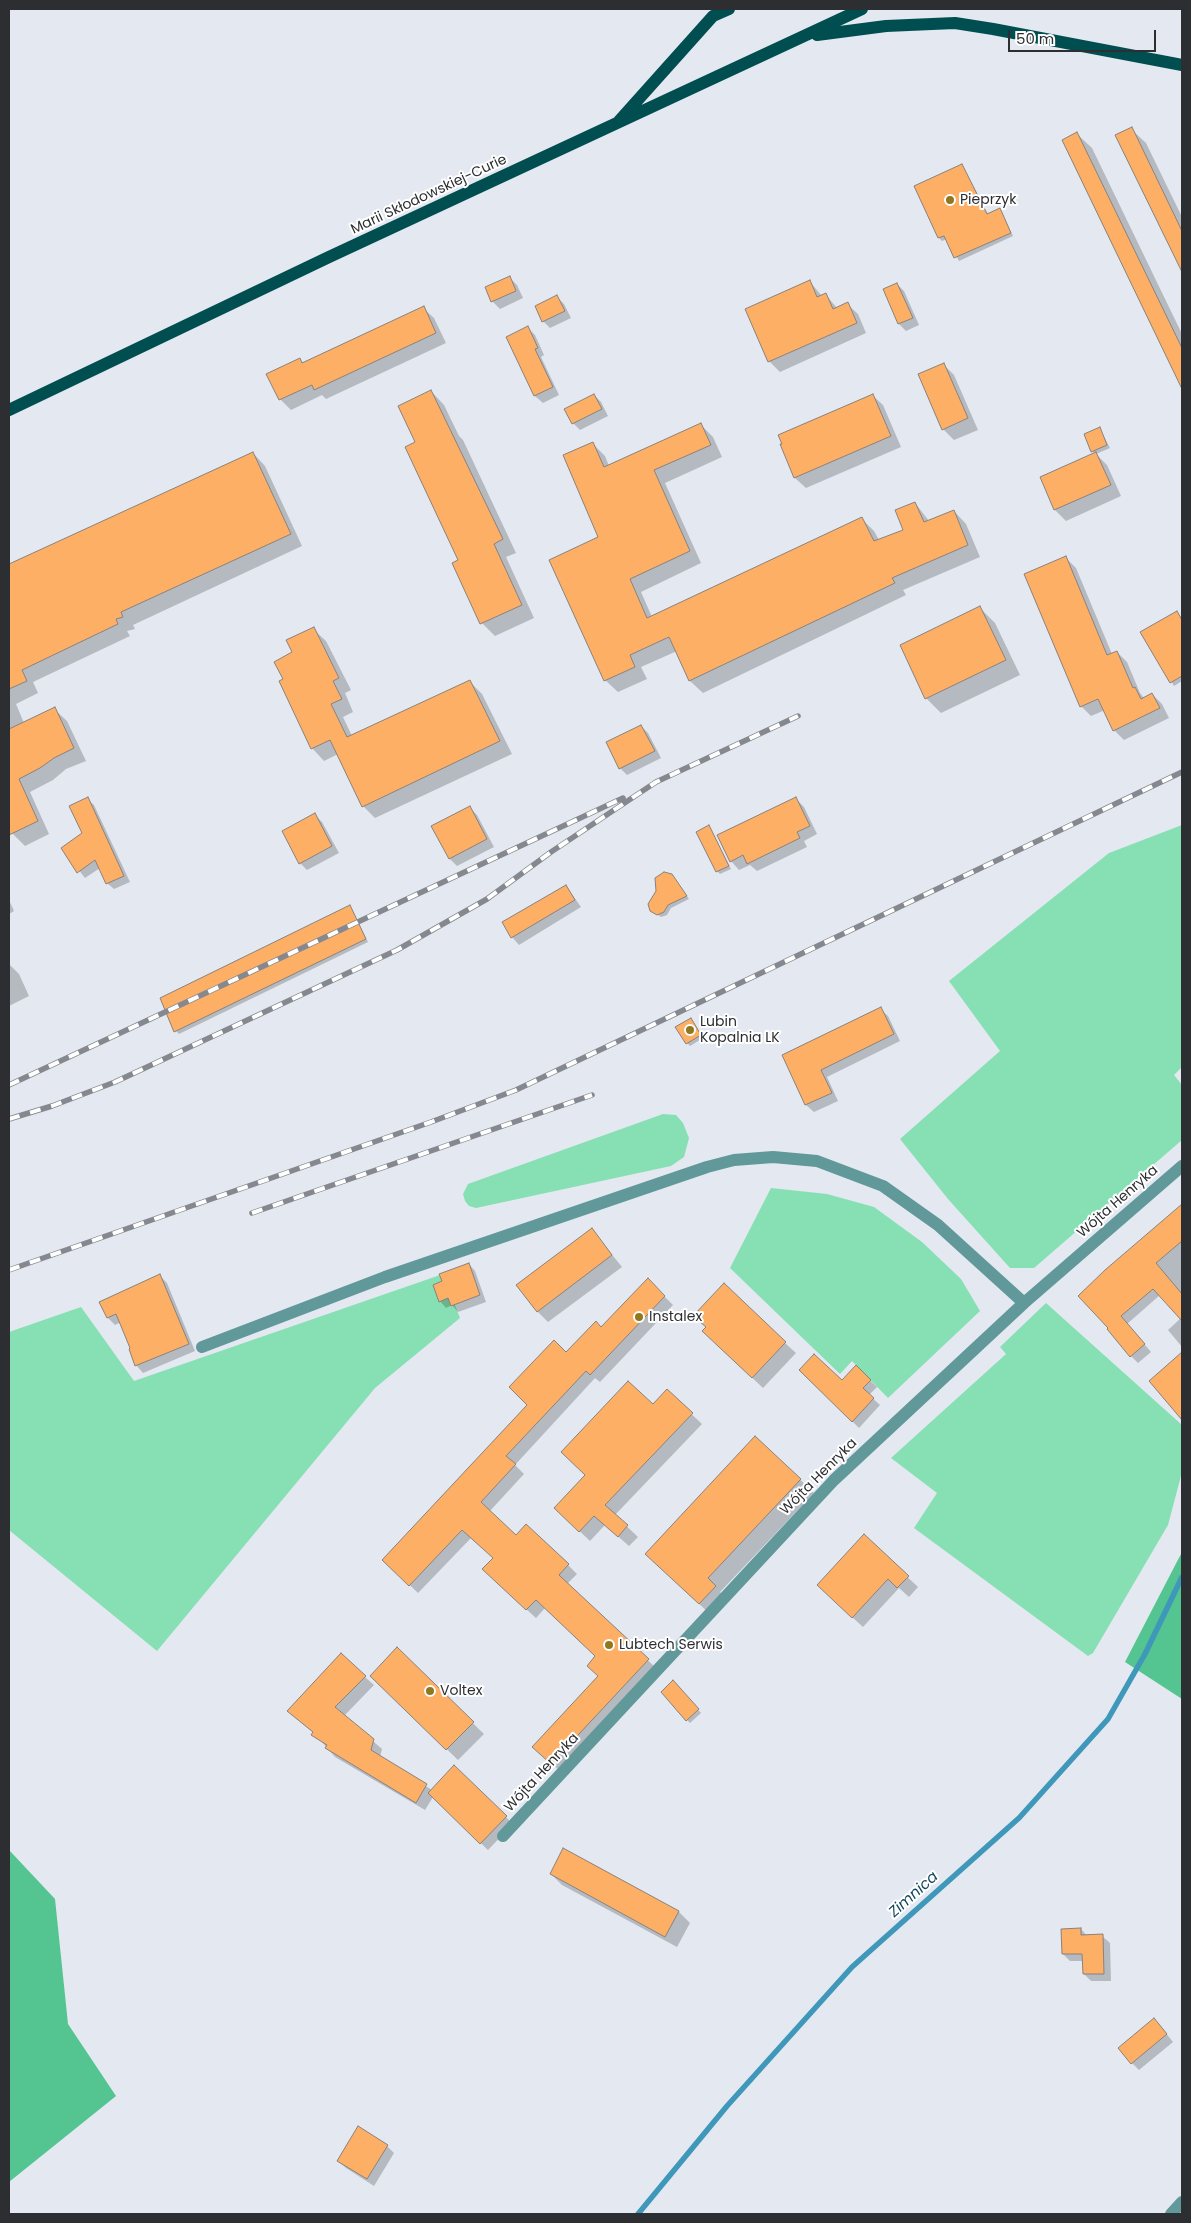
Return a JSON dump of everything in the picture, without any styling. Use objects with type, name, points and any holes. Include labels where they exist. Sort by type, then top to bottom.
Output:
[{"type":"main road","points":[[616,125],[713,16],[729,9]]},
{"type":"main road","name":"Marii Skłodowskiej-Curie","points":[[9,410],[330,257],[862,9]]},
{"type":"main road","points":[[802,37],[886,26],[964,24],[1182,65]]},
{"type":"street","points":[[202,1347],[385,1277],[707,1167],[734,1160],[773,1156],[818,1161],[882,1186],[938,1225],[1024,1303]]},
{"type":"street","name":"Wójta Henryka","points":[[503,1836],[834,1480],[1024,1303],[1182,1166]]},
{"type":"street","points":[[1170,2214],[1182,2202]]},
{"type":"green space","points":[[1182,825],[1182,1067],[1174,1075],[1182,1085],[1182,1140],[1034,1268],[1010,1268],[948,1199],[900,1139],[1000,1051],[949,981],[1109,853]]},
{"type":"green space","points":[[663,1114],[676,1115],[683,1123],[689,1138],[684,1157],[671,1166],[476,1208],[469,1206],[465,1201],[463,1194],[468,1184]]},
{"type":"green space","points":[[771,1188],[827,1194],[874,1207],[922,1242],[961,1279],[980,1311],[888,1398],[852,1361],[840,1374],[730,1268]]},
{"type":"green space","points":[[443,1274],[460,1318],[375,1388],[157,1651],[9,1530],[9,1332],[81,1307],[134,1381]]},
{"type":"green space","points":[[1046,1303],[1182,1425],[1182,1472],[1168,1525],[1093,1653],[1088,1656],[914,1528],[937,1493],[891,1458],[1006,1354],[1000,1347]]},
{"type":"green space","points":[[1182,1552],[1182,1699],[1125,1662]]},
{"type":"green space","points":[[9,1850],[55,1899],[68,2024],[116,2096],[9,2182]]},
{"type":"building","points":[[1132,127],[1182,231],[1182,272],[1115,135]]},
{"type":"building","points":[[1077,132],[1182,348],[1182,389],[1062,140]]},
{"type":"building","name":"Pieprzyk","points":[[962,164],[987,214],[1000,208],[1011,233],[954,258],[944,236],[938,238],[914,186]]},
{"type":"building","points":[[510,276],[516,291],[491,302],[485,287]]},
{"type":"building","points":[[810,280],[817,297],[826,293],[833,309],[848,302],[857,323],[768,362],[745,309]]},
{"type":"building","points":[[897,283],[913,318],[898,324],[883,289]]},
{"type":"building","points":[[557,295],[565,311],[542,322],[535,306]]},
{"type":"building","points":[[424,306],[436,333],[314,390],[312,385],[279,400],[266,374],[300,358],[302,363]]},
{"type":"building","points":[[528,326],[538,348],[535,349],[553,387],[534,396],[506,337]]},
{"type":"building","points":[[944,363],[968,418],[942,430],[918,374]]},
{"type":"building","points":[[431,390],[503,539],[494,544],[522,605],[480,624],[452,563],[458,560],[405,447],[415,442],[398,406]]},
{"type":"building","points":[[594,394],[602,409],[572,424],[564,409]]},
{"type":"building","points":[[873,394],[891,436],[794,478],[778,435]]},
{"type":"building","points":[[701,423],[711,445],[654,470],[690,551],[630,579],[647,618],[862,517],[874,541],[903,530],[895,510],[915,502],[924,522],[954,510],[968,545],[892,578],[895,583],[689,681],[669,637],[630,655],[635,667],[604,681],[549,560],[598,537],[563,455],[593,442],[604,467]]},
{"type":"building","points":[[1100,427],[1107,445],[1091,452],[1084,434]]},
{"type":"building","points":[[253,452],[291,534],[121,612],[123,617],[116,619],[118,624],[22,670],[27,681],[9,689],[9,564]]},
{"type":"building","points":[[1096,452],[1111,485],[1054,510],[1040,477]]},
{"type":"building","points":[[1066,556],[1107,655],[1117,651],[1133,688],[1135,687],[1141,699],[1152,693],[1160,708],[1113,731],[1098,699],[1080,707],[1024,574]]},
{"type":"building","points":[[980,606],[1006,660],[925,699],[900,645]]},
{"type":"building","points":[[1177,611],[1182,620],[1182,676],[1170,683],[1140,632]]},
{"type":"building","points":[[314,627],[339,678],[333,681],[342,699],[331,704],[347,737],[470,680],[500,741],[362,807],[330,740],[311,749],[279,681],[283,679],[274,662],[292,652],[286,640]]},
{"type":"building","points":[[55,707],[74,748],[19,779],[38,821],[9,835],[9,729]]},
{"type":"building","points":[[641,725],[655,751],[619,769],[606,742]]},
{"type":"building","points":[[88,797],[124,876],[106,884],[95,860],[77,873],[61,848],[82,833],[69,806]]},
{"type":"building","points":[[796,797],[810,826],[797,832],[800,838],[747,864],[743,855],[730,862],[717,835]]},
{"type":"building","points":[[470,806],[487,839],[449,859],[431,826]]},
{"type":"building","points":[[315,813],[332,846],[299,864],[282,831]]},
{"type":"building","points":[[709,825],[729,866],[716,872],[696,832]]},
{"type":"building","points":[[664,872],[672,874],[687,896],[668,905],[664,912],[657,915],[650,911],[648,904],[656,891],[655,878]]},
{"type":"building","points":[[566,885],[575,900],[511,938],[502,922]]},
{"type":"building","points":[[350,905],[366,939],[174,1032],[160,998]]},
{"type":"building","points":[[881,1007],[894,1034],[821,1070],[832,1093],[805,1105],[782,1055]]},
{"type":"building","name":"Lubin Kopalnia LK","points":[[691,1018],[701,1035],[686,1044],[675,1027]]},
{"type":"building","points":[[1182,1204],[1182,1241],[1156,1263],[1182,1294],[1182,1321],[1153,1289],[1121,1316],[1145,1344],[1130,1357],[1108,1328],[1078,1296],[1105,1270]]},
{"type":"building","points":[[592,1228],[612,1255],[537,1312],[516,1285]]},
{"type":"building","points":[[469,1263],[480,1295],[451,1306],[448,1298],[439,1302],[433,1285],[442,1281],[439,1274]]},
{"type":"building","points":[[160,1274],[189,1344],[135,1366],[116,1314],[107,1318],[99,1302]]},
{"type":"building","points":[[648,1278],[665,1296],[590,1375],[586,1371],[506,1456],[516,1464],[481,1502],[516,1535],[526,1524],[569,1564],[559,1575],[649,1659],[551,1764],[532,1747],[598,1676],[587,1666],[595,1656],[536,1600],[526,1610],[482,1569],[493,1558],[462,1530],[409,1586],[382,1560],[527,1405],[509,1387],[554,1340],[566,1352],[596,1321],[601,1327]]},
{"type":"building","points":[[724,1283],[786,1342],[752,1378],[702,1331],[706,1327],[693,1316]]},
{"type":"building","points":[[1182,1352],[1182,1420],[1149,1381]]},
{"type":"building","points":[[814,1354],[842,1380],[856,1365],[871,1380],[863,1388],[874,1398],[852,1422],[799,1370]]},
{"type":"building","points":[[628,1381],[653,1404],[667,1389],[693,1413],[605,1505],[628,1525],[618,1537],[594,1516],[579,1532],[554,1508],[585,1475],[561,1452]]},
{"type":"building","points":[[755,1436],[801,1479],[708,1578],[716,1586],[699,1604],[645,1554]]},
{"type":"building","points":[[864,1534],[909,1576],[897,1588],[888,1579],[852,1618],[817,1585]]},
{"type":"building","points":[[397,1647],[474,1722],[446,1750],[370,1676]]},
{"type":"building","points":[[341,1653],[366,1676],[335,1707],[374,1739],[371,1750],[427,1784],[416,1803],[325,1748],[327,1745],[311,1735],[313,1732],[287,1711]]},
{"type":"building","points":[[673,1680],[699,1709],[686,1721],[661,1692]]},
{"type":"building","points":[[454,1765],[507,1816],[480,1844],[428,1793]]},
{"type":"building","points":[[563,1848],[679,1911],[665,1937],[550,1874]]},
{"type":"building","points":[[1081,1928],[1081,1935],[1103,1934],[1104,1974],[1083,1974],[1082,1954],[1062,1954],[1061,1929]]},
{"type":"building","points":[[1154,2018],[1167,2034],[1131,2064],[1118,2048]]},
{"type":"building","points":[[358,2126],[388,2145],[367,2179],[337,2161]]},
{"type":"waterway","name":"Zimnica","points":[[638,2214],[727,2106],[852,1967],[1019,1818],[1108,1719],[1145,1654],[1182,1577]]},
{"type":"railway","points":[[9,1119],[52,1106],[115,1082],[397,950],[487,899],[551,852],[656,782],[798,716]]},
{"type":"railway","points":[[9,1270],[431,1122],[516,1090],[1182,772]]},
{"type":"railway","points":[[9,1085],[623,798]]},
{"type":"railway","points":[[252,1213],[592,1095]]},
{"type":"place","name":"Pieprzyk","points":[[950,200]]},
{"type":"place","name":"Lubin Kopalnia LK","points":[[690,1030]]},
{"type":"place","name":"Instalex","points":[[639,1317]]},
{"type":"place","name":"Lubtech Serwis","points":[[609,1645]]},
{"type":"place","name":"Voltex","points":[[430,1691]]}]
